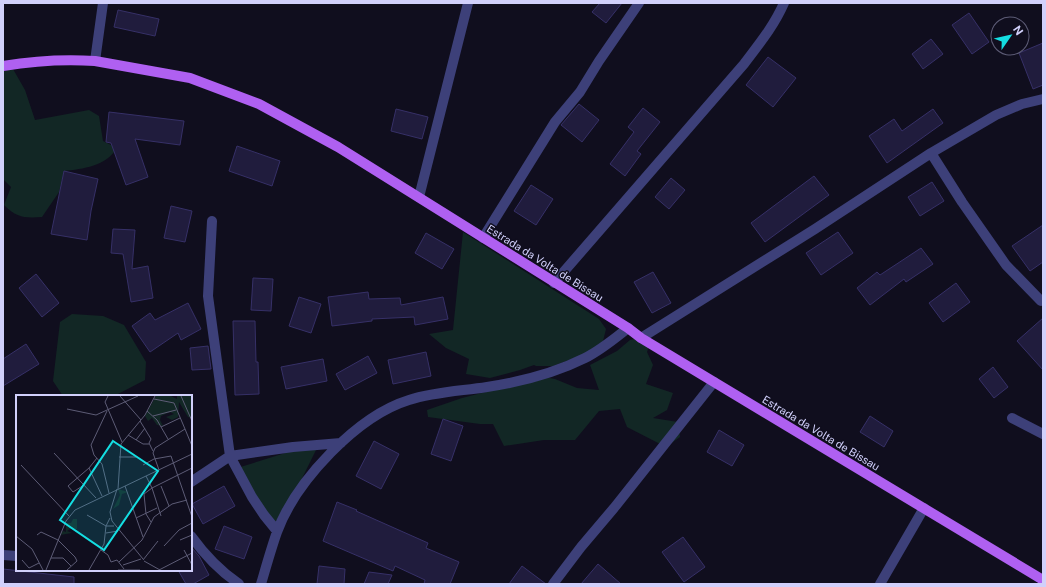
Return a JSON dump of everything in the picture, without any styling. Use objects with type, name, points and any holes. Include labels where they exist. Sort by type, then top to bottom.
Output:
[{"type":"main road","name":"Estrada da Volta de Bissau","points":[[3,66],[30,62],[95,61],[190,78],[259,104],[338,147],[628,328],[641,338],[1043,580]]},
{"type":"street","points":[[95,61],[103,3]]},
{"type":"street","points":[[419,197],[468,3]]},
{"type":"street","points":[[483,238],[554,122],[580,92],[599,61],[639,3]]},
{"type":"street","points":[[554,283],[744,64],[768,34],[784,3]]},
{"type":"street","points":[[641,338],[815,229],[932,153],[996,115],[1022,104],[1043,99]]},
{"type":"street","points":[[932,153],[962,202],[1006,265],[1041,301]]},
{"type":"street","points":[[212,221],[208,296],[230,456],[252,497],[277,531]]},
{"type":"street","points":[[261,584],[277,531],[292,502],[321,463],[341,443],[380,413],[409,400],[441,393],[513,382],[541,374],[586,358],[604,347],[628,328]]},
{"type":"street","points":[[553,584],[714,382]]},
{"type":"street","points":[[1012,418],[1043,434]]},
{"type":"street","points":[[192,481],[230,456],[293,447],[341,443]]},
{"type":"street","points":[[880,584],[924,508]]},
{"type":"street","points":[[192,537],[211,560],[230,578],[239,584]]},
{"type":"street","points":[[3,555],[16,556]]},
{"type":"green space","points":[[13,69],[25,90],[35,120],[89,110],[99,116],[103,141],[117,148],[107,159],[94,166],[64,171],[59,192],[42,217],[17,215],[4,205],[11,187],[3,179],[3,71]]},
{"type":"green space","points":[[463,232],[599,319],[606,329],[603,341],[593,351],[553,366],[534,365],[490,378],[466,374],[469,359],[446,348],[429,334],[453,330]]},
{"type":"green space","points":[[72,314],[103,316],[124,325],[146,362],[145,380],[118,395],[62,395],[53,381],[60,322]]},
{"type":"green space","points":[[637,338],[649,346],[647,352],[653,365],[646,384],[673,393],[667,410],[653,418],[678,422],[680,437],[666,447],[627,427],[620,409],[599,411],[575,440],[544,440],[504,446],[493,424],[480,424],[428,417],[427,410],[462,398],[544,377],[555,379],[577,388],[599,390],[590,365],[617,351],[630,340]]},
{"type":"green space","points":[[317,448],[279,525],[269,521],[234,469],[298,449]]},
{"type":"building","points":[[600,3],[622,3],[606,23],[592,12]]},
{"type":"building","points":[[118,10],[159,19],[155,36],[114,27]]},
{"type":"building","points":[[969,13],[989,42],[972,54],[952,25]]},
{"type":"building","points":[[931,39],[943,54],[923,69],[912,54]]},
{"type":"building","points":[[1043,43],[1043,85],[1033,89],[1020,56],[1030,56],[1030,48]]},
{"type":"building","points":[[768,57],[796,78],[773,107],[746,85]]},
{"type":"building","points":[[579,104],[599,120],[582,142],[561,125]]},
{"type":"building","points":[[643,108],[660,122],[637,151],[641,154],[625,176],[610,164],[634,132],[628,127]]},
{"type":"building","points":[[396,109],[428,117],[422,139],[391,131]]},
{"type":"building","points":[[933,109],[943,123],[887,163],[869,136],[894,119],[902,131]]},
{"type":"building","points":[[109,112],[184,121],[180,145],[135,139],[148,177],[126,185],[111,143],[106,142]]},
{"type":"building","points":[[237,146],[280,161],[272,186],[229,171]]},
{"type":"building","points":[[64,171],[98,179],[91,211],[87,240],[51,234]]},
{"type":"building","points":[[814,176],[829,195],[765,242],[751,223]]},
{"type":"building","points":[[671,178],[685,190],[669,209],[655,197]]},
{"type":"building","points":[[932,182],[944,201],[920,216],[908,197]]},
{"type":"building","points":[[531,185],[553,199],[536,225],[514,211]]},
{"type":"building","points":[[171,206],[192,211],[185,242],[164,238]]},
{"type":"building","points":[[1043,225],[1043,262],[1030,271],[1012,246]]},
{"type":"building","points":[[113,229],[135,230],[132,269],[148,266],[153,298],[131,302],[123,254],[111,253]]},
{"type":"building","points":[[838,232],[853,253],[821,275],[806,253]]},
{"type":"building","points":[[426,233],[454,249],[442,269],[415,253]]},
{"type":"building","points":[[921,248],[933,264],[906,282],[904,279],[870,305],[857,288],[877,272],[880,275]]},
{"type":"building","points":[[653,272],[671,303],[652,313],[634,282]]},
{"type":"building","points":[[36,274],[59,303],[42,317],[19,288]]},
{"type":"building","points":[[253,278],[273,279],[271,311],[251,310]]},
{"type":"building","points":[[956,283],[970,302],[943,322],[929,303]]},
{"type":"building","points":[[368,292],[369,299],[400,298],[401,305],[443,297],[448,319],[415,325],[414,317],[372,319],[372,321],[332,326],[328,297]]},
{"type":"building","points":[[299,297],[321,304],[311,333],[289,326]]},
{"type":"building","points":[[188,303],[201,329],[181,340],[178,333],[150,352],[132,326],[150,313],[155,320]]},
{"type":"building","points":[[1043,318],[1043,370],[1017,341]]},
{"type":"building","points":[[233,321],[255,321],[256,362],[258,362],[259,394],[235,395]]},
{"type":"building","points":[[26,344],[39,364],[3,386],[3,359]]},
{"type":"building","points":[[208,346],[211,369],[192,370],[190,348]]},
{"type":"building","points":[[426,352],[431,376],[393,384],[388,360]]},
{"type":"building","points":[[368,356],[377,373],[345,390],[336,374]]},
{"type":"building","points":[[323,359],[327,381],[286,389],[281,367]]},
{"type":"building","points":[[993,367],[1008,387],[994,398],[979,379]]},
{"type":"building","points":[[870,416],[893,431],[884,447],[860,432]]},
{"type":"building","points":[[443,419],[463,426],[451,461],[431,454]]},
{"type":"building","points":[[719,430],[744,445],[732,466],[707,452]]},
{"type":"building","points":[[374,441],[399,454],[381,489],[356,476]]},
{"type":"building","points":[[224,486],[235,506],[203,524],[192,504]]},
{"type":"building","points":[[337,502],[428,543],[426,548],[459,562],[450,584],[424,584],[425,580],[395,566],[393,571],[323,541]]},
{"type":"building","points":[[224,526],[252,537],[244,559],[215,549]]},
{"type":"building","points":[[683,537],[705,567],[684,582],[662,552]]},
{"type":"building","points":[[192,548],[199,556],[209,575],[193,584],[186,584],[179,571],[192,571]]},
{"type":"building","points":[[598,564],[621,584],[581,584]]},
{"type":"building","points":[[319,566],[345,569],[344,584],[317,584]]},
{"type":"building","points":[[522,566],[546,584],[509,584]]},
{"type":"building","points":[[3,569],[74,577],[74,584],[3,584]]},
{"type":"building","points":[[369,572],[392,575],[388,584],[364,584]]}]
